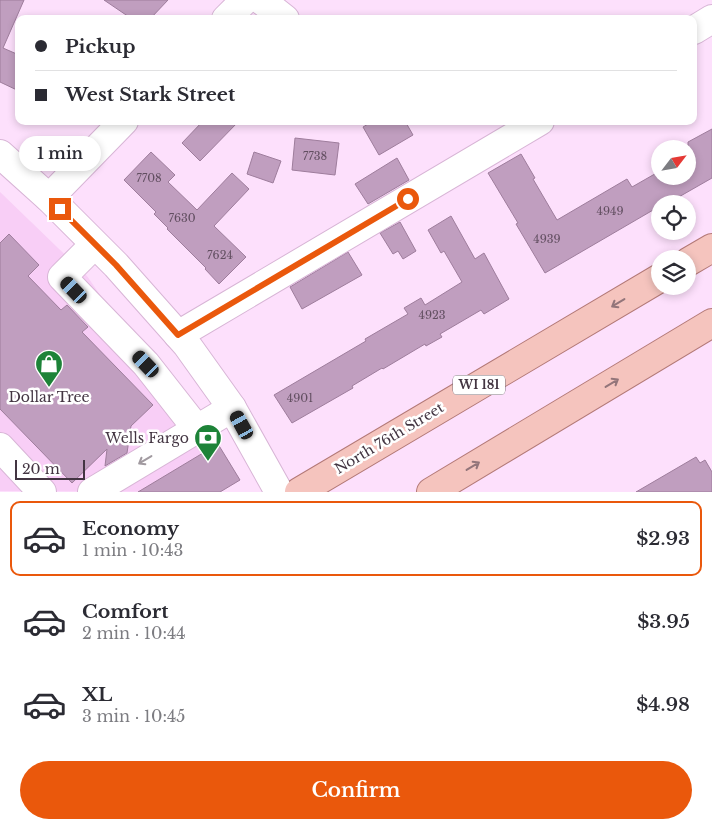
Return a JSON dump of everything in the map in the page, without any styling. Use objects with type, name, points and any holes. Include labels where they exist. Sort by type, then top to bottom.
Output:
[{"type":"main road","points":[[696,257],[712,248]]},
{"type":"main road","name":"North 76th Street","points":[[299,492],[651,283]]},
{"type":"main road","points":[[432,492],[712,323]]},
{"type":"street","points":[[230,15],[245,0]]},
{"type":"street","points":[[261,0],[280,15]]},
{"type":"street","points":[[697,28],[712,19]]},
{"type":"street","points":[[49,198],[120,125]]},
{"type":"street","points":[[178,335],[533,125]]},
{"type":"street","points":[[0,154],[49,198],[116,265],[178,335],[232,408],[279,492]]},
{"type":"street","points":[[94,245],[62,277],[146,364],[197,429]]},
{"type":"street","points":[[92,492],[232,408]]},
{"type":"street","points":[[0,447],[42,492]]},
{"type":"shaded area","points":[[0,192],[87,276],[107,305],[167,367],[190,399],[240,480],[220,492],[0,491]]},
{"type":"building","points":[[0,0],[24,0],[17,15],[15,15],[15,21],[3,48],[15,53],[15,89],[0,82]]},
{"type":"building","points":[[104,0],[168,0],[154,15],[126,15]]},
{"type":"building","points":[[199,125],[235,125],[200,161],[182,143]]},
{"type":"building","points":[[366,125],[407,125],[413,135],[379,155],[363,127]]},
{"type":"building","points":[[712,129],[712,178],[682,195],[651,195],[651,211],[545,273],[488,173],[521,154],[557,220],[627,179],[632,187],[651,176],[651,185],[696,185],[696,140],[692,140]]},
{"type":"building","points":[[295,138],[339,143],[335,175],[292,170]]},
{"type":"building","points":[[151,152],[175,175],[168,182],[197,210],[232,173],[249,189],[214,226],[246,257],[219,284],[206,268],[167,229],[154,214],[156,212],[124,180]]},
{"type":"building","points":[[254,152],[281,161],[273,183],[247,174]]},
{"type":"building","points":[[397,158],[409,180],[368,204],[355,184]]},
{"type":"building","points":[[451,216],[475,259],[484,253],[509,299],[484,314],[481,310],[440,334],[442,337],[426,346],[425,344],[382,368],[352,386],[353,388],[292,423],[274,395],[408,314],[404,308],[421,298],[425,305],[462,282],[444,251],[441,253],[428,230]]},
{"type":"building","points":[[400,222],[416,251],[403,259],[398,251],[393,254],[380,233]]},
{"type":"building","points":[[9,234],[39,265],[28,276],[61,310],[67,305],[88,327],[82,332],[153,405],[131,426],[127,453],[105,466],[107,449],[72,483],[0,409],[0,243]]},
{"type":"building","points":[[348,252],[362,275],[302,309],[290,287]]},
{"type":"building","name":"Wells Fargo","points":[[218,444],[240,480],[220,492],[138,492]]},
{"type":"building","points":[[696,457],[700,463],[705,460],[712,472],[712,492],[636,492]]},
{"type":"place","name":"Dollar Tree","points":[[49,388]]},
{"type":"place","name":"Wells Fargo","points":[[208,462]]},
{"type":"route","points":[[60,209],[116,265],[178,335],[408,199]]}]
